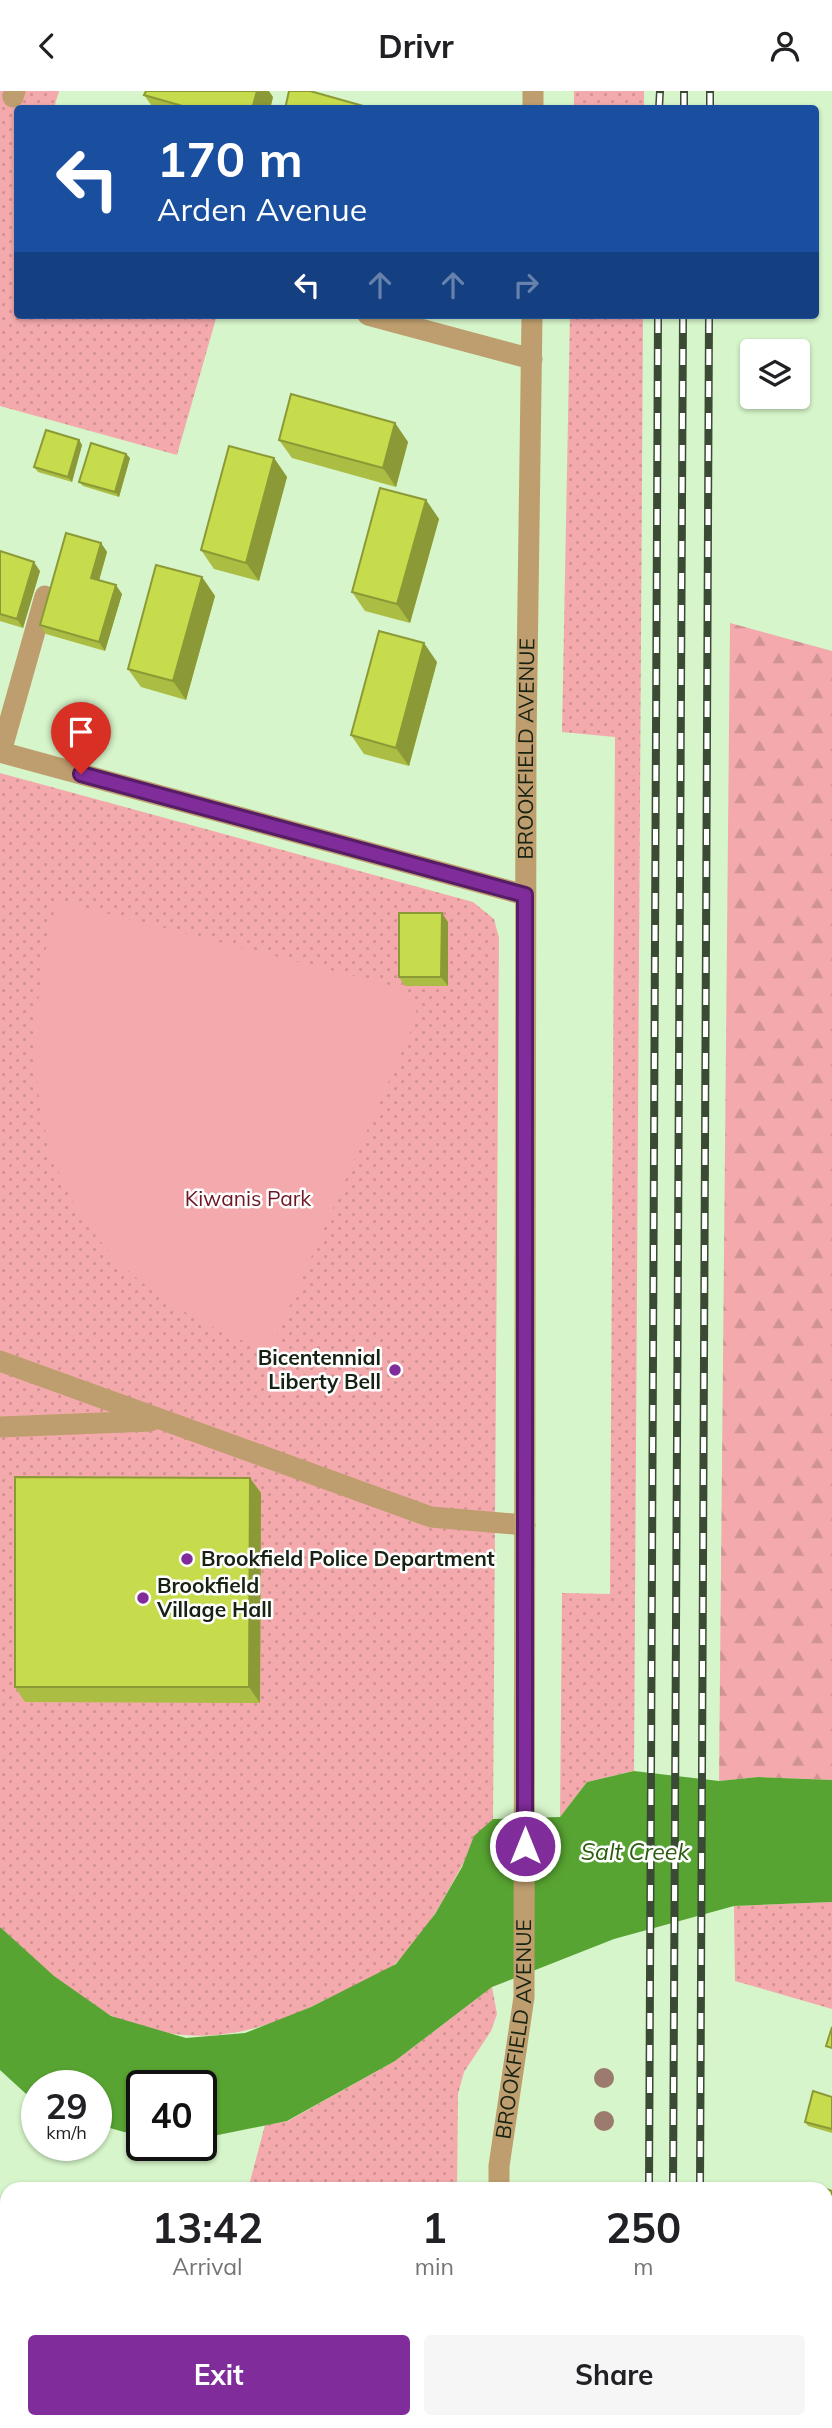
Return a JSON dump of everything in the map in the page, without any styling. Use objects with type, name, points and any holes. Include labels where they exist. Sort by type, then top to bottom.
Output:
[{"type":"street","points":[[383,319],[532,359]]},
{"type":"street","name":"BROOKFIELD AVENUE","points":[[499,2182],[499,2166],[524,1997],[525,895],[532,319]]},
{"type":"street","points":[[45,596],[0,752],[525,895]]},
{"type":"street","points":[[0,1361],[431,1517],[525,1525]]},
{"type":"street","points":[[0,1427],[164,1420]]},
{"type":"green space","points":[[0,91],[59,91],[55,105],[14,105],[14,319],[216,319],[177,455],[0,406]]},
{"type":"green space","points":[[574,91],[644,91],[644,105],[574,105]]},
{"type":"green space","points":[[570,319],[643,319],[634,1771],[587,1782],[560,1817],[562,1593],[610,1594],[615,737],[562,732]]},
{"type":"green space","points":[[730,623],[832,651],[832,1780],[758,1777],[719,1781]]},
{"type":"green space","name":"Kiwanis Park","points":[[0,773],[473,902],[494,919],[499,938],[493,1819],[475,1838],[446,1895],[423,1931],[389,1969],[294,2014],[243,2031],[193,2036],[167,2033],[112,2016],[68,1988],[0,1927]]},
{"type":"green space","points":[[57,901],[405,989],[418,1015],[270,1351],[196,1319],[138,1279],[93,1232],[61,1178],[42,1118],[36,1051],[41,979]]},
{"type":"green space","points":[[832,1902],[832,2009],[735,1981],[734,1906]]},
{"type":"green space","points":[[492,1987],[497,2014],[491,2031],[464,2072],[458,2094],[457,2182],[250,2182],[265,2125],[288,2121],[395,2061]]},
{"type":"water","name":"Salt Creek","points":[[634,1771],[719,1781],[758,1777],[832,1780],[832,1902],[734,1906],[614,1939],[492,1987],[395,2061],[287,2121],[217,2135],[217,2070],[126,2070],[126,2132],[112,2129],[112,2070],[21,2070],[21,2089],[0,2070],[0,1927],[54,1976],[111,2016],[186,2038],[245,2033],[311,2007],[396,1964],[435,1914],[462,1867],[474,1836],[493,1819],[560,1817],[587,1782]]},
{"type":"building","points":[[146,91],[257,91],[253,105],[179,105],[144,95]]},
{"type":"building","points":[[289,91],[310,91],[360,105],[286,105]]},
{"type":"building","points":[[291,394],[395,423],[383,468],[279,440]]},
{"type":"building","points":[[46,430],[79,440],[68,477],[34,467]]},
{"type":"building","points":[[91,443],[126,454],[115,492],[79,482]]},
{"type":"building","points":[[229,446],[274,458],[246,563],[201,550]]},
{"type":"building","points":[[380,488],[426,500],[397,604],[352,592]]},
{"type":"building","points":[[66,533],[101,543],[91,578],[116,585],[99,642],[40,625]]},
{"type":"building","points":[[0,551],[34,562],[17,619],[0,614]]},
{"type":"building","points":[[156,565],[202,577],[173,681],[128,669]]},
{"type":"building","points":[[379,631],[424,643],[396,748],[351,735]]},
{"type":"building","points":[[399,913],[442,913],[441,977],[399,977]]},
{"type":"building","name":"Brookfield Village Hall","points":[[15,1477],[250,1478],[249,1687],[15,1687]]},
{"type":"building","points":[[832,2027],[832,2048],[826,2046]]},
{"type":"building","points":[[813,2091],[832,2097],[832,2129],[805,2122]]},
{"type":"railway","points":[[659,105],[660,91]]},
{"type":"railway","points":[[684,91],[684,105]]},
{"type":"railway","points":[[710,91],[710,105]]},
{"type":"railway","points":[[649,2182],[658,319]]},
{"type":"railway","points":[[673,2182],[683,319]]},
{"type":"railway","points":[[700,2182],[709,319]]},
{"type":"place","name":"Bicentennial Liberty Bell","points":[[395,1370]]},
{"type":"place","name":"Brookfield Police Department","points":[[187,1559]]},
{"type":"place","name":"Brookfield Village Hall","points":[[143,1598]]},
{"type":"route","points":[[81,774],[525,895],[525,1846]]}]
